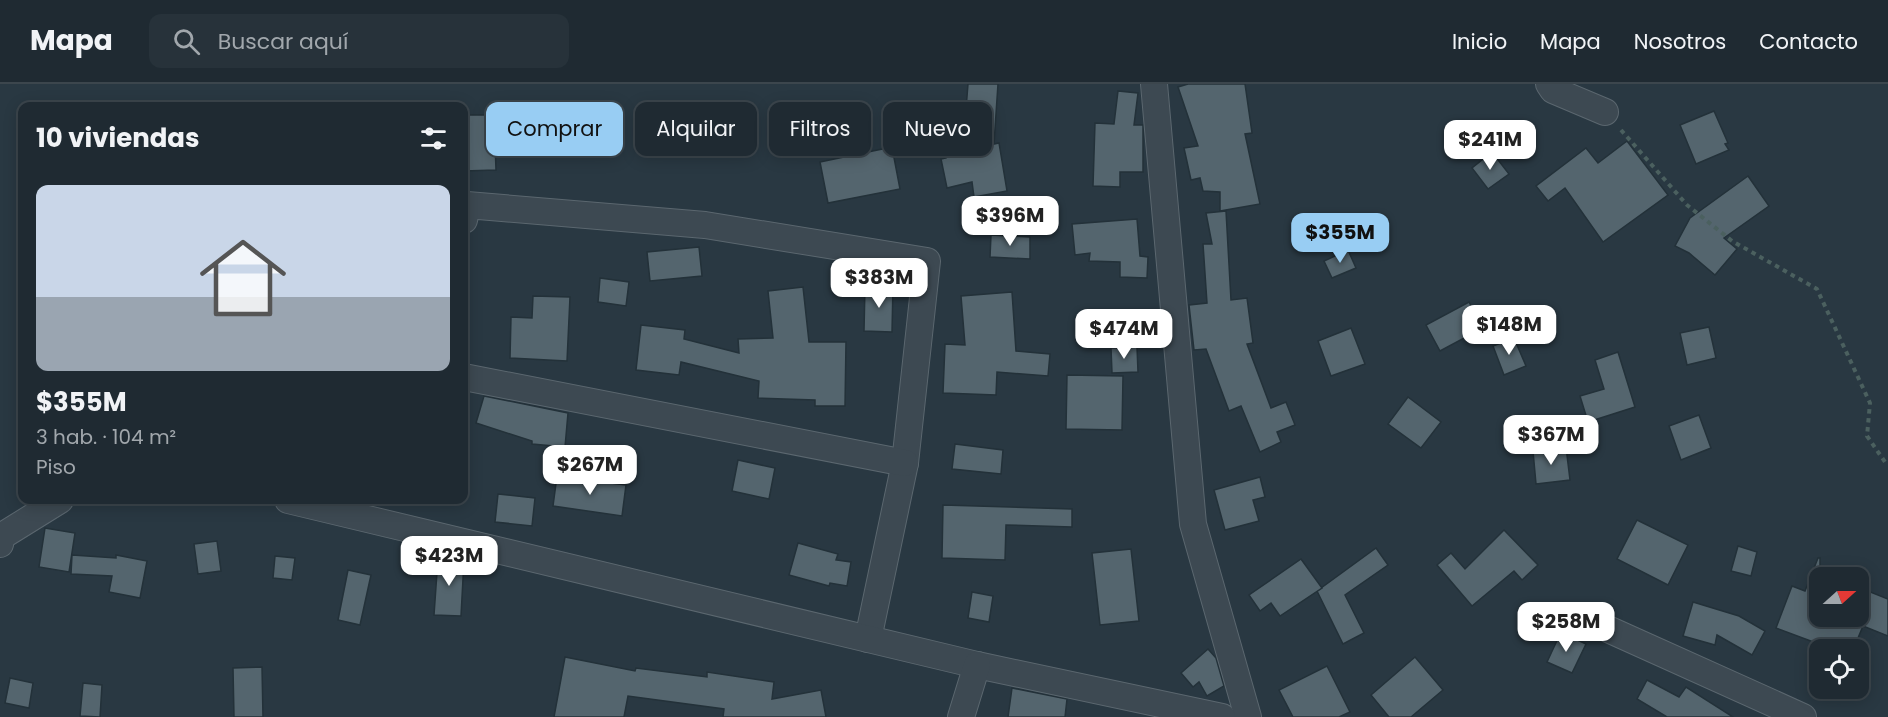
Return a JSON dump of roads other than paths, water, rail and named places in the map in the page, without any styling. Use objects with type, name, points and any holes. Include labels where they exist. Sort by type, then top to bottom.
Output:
[{"type":"street","points":[[1154,84],[1193,525],[1248,717]]},
{"type":"street","points":[[1549,84],[1553,90],[1605,112]]},
{"type":"street","points":[[468,205],[705,225],[927,261],[905,463],[868,639]]},
{"type":"street","points":[[468,378],[905,463]]},
{"type":"street","points":[[0,544],[2,536],[54,504]]},
{"type":"street","points":[[324,504],[370,509],[868,639],[977,665],[1185,713],[1222,717]]},
{"type":"street","points":[[1610,630],[1803,717]]},
{"type":"street","points":[[961,717],[977,665]]}]
